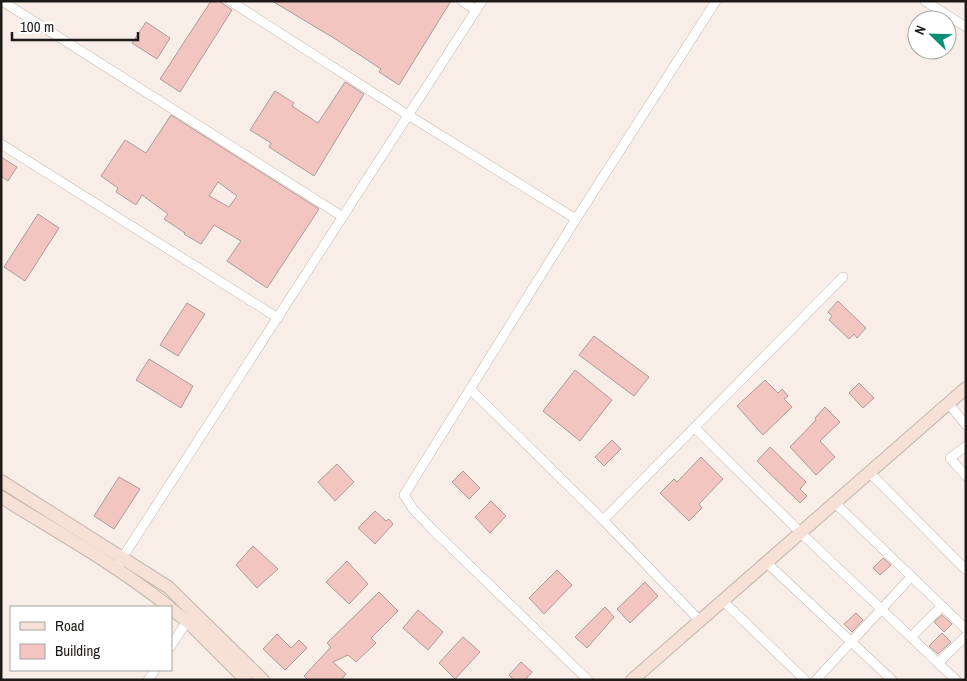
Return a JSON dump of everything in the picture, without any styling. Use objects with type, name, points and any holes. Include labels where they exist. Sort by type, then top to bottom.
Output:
[{"type":"street","points":[[2,1],[343,217]]},
{"type":"street","points":[[230,1],[408,115],[576,219]]},
{"type":"street","points":[[462,1],[476,10]]},
{"type":"street","points":[[115,569],[482,1]]},
{"type":"street","points":[[588,680],[432,529],[413,509],[404,494],[576,219],[716,1]]},
{"type":"street","points":[[925,1],[966,27]]},
{"type":"street","points":[[1,144],[278,318]]},
{"type":"street","points":[[603,520],[843,277]]},
{"type":"street","points":[[632,680],[966,388]]},
{"type":"street","points":[[470,390],[603,520],[700,621]]},
{"type":"street","points":[[948,403],[966,425]]},
{"type":"street","points":[[695,428],[800,532],[956,680]]},
{"type":"street","points":[[966,446],[950,458],[966,476]]},
{"type":"street","points":[[869,472],[966,570]]},
{"type":"street","points":[[1,481],[168,587],[263,680]]},
{"type":"street","points":[[1,497],[115,569],[167,606]]},
{"type":"street","points":[[834,502],[966,629]]},
{"type":"street","points":[[766,562],[892,680]]},
{"type":"street","points":[[816,680],[912,576]]},
{"type":"street","points":[[723,601],[805,680]]},
{"type":"street","points":[[911,637],[942,606]]},
{"type":"street","points":[[172,610],[246,680]]},
{"type":"street","points":[[172,644],[187,622]]},
{"type":"street","points":[[938,663],[966,636]]},
{"type":"building","points":[[211,1],[219,1],[232,10],[180,92],[160,79]]},
{"type":"building","points":[[272,1],[451,1],[399,85],[379,72],[381,69]]},
{"type":"building","points":[[146,22],[170,38],[157,59],[132,43]]},
{"type":"building","points":[[345,82],[364,94],[314,176],[269,147],[271,143],[250,130],[275,91],[294,103],[292,106],[318,123]]},
{"type":"building","points":[[171,115],[319,209],[267,288],[227,261],[241,241],[214,225],[201,244],[164,219],[168,214],[142,195],[136,205],[116,192],[118,188],[101,176],[125,140],[146,153]],"holes":[[[218,182],[237,196],[229,207],[209,196]]]},
{"type":"building","points":[[1,157],[17,167],[8,181],[1,176]]},
{"type":"building","points":[[38,214],[59,228],[25,281],[4,267]]},
{"type":"building","points":[[838,301],[866,328],[857,338],[854,334],[849,339],[829,320],[832,316],[828,312]]},
{"type":"building","points":[[187,303],[205,314],[178,356],[160,345]]},
{"type":"building","points":[[594,336],[649,377],[634,396],[579,355]]},
{"type":"building","points":[[149,359],[193,386],[181,408],[136,380]]},
{"type":"building","points":[[575,370],[612,400],[580,441],[543,411]]},
{"type":"building","points":[[765,380],[778,393],[782,389],[788,396],[784,399],[792,407],[763,435],[737,406]]},
{"type":"building","points":[[859,383],[874,398],[863,408],[849,393]]},
{"type":"building","points":[[825,407],[840,422],[820,441],[835,457],[816,475],[790,447],[816,420],[815,418]]},
{"type":"building","points":[[612,440],[621,449],[604,466],[595,457]]},
{"type":"building","points":[[770,447],[806,482],[800,489],[807,496],[800,503],[757,461]]},
{"type":"building","points":[[701,457],[723,479],[699,504],[702,508],[689,521],[660,493],[674,479],[677,482]]},
{"type":"building","points":[[337,464],[354,482],[335,501],[318,482]]},
{"type":"building","points":[[463,471],[480,488],[469,499],[452,482]]},
{"type":"building","points":[[119,477],[140,489],[114,529],[94,516]]},
{"type":"building","points":[[491,501],[506,516],[490,533],[475,517]]},
{"type":"building","points":[[375,511],[386,521],[389,519],[393,524],[375,544],[358,528]]},
{"type":"building","points":[[253,546],[278,569],[257,588],[236,565]]},
{"type":"building","points":[[883,558],[891,565],[880,575],[873,568]]},
{"type":"building","points":[[347,561],[368,584],[349,604],[326,582]]},
{"type":"building","points":[[557,570],[572,585],[544,614],[529,598]]},
{"type":"building","points":[[645,582],[658,596],[630,623],[617,609]]},
{"type":"building","points":[[379,592],[398,611],[371,638],[376,643],[356,662],[348,655],[333,662],[346,674],[341,680],[308,680],[304,676],[331,647],[327,643]]},
{"type":"building","points":[[605,607],[614,617],[587,648],[575,637]]},
{"type":"building","points":[[418,610],[443,632],[428,650],[403,628]]},
{"type":"building","points":[[856,613],[863,620],[852,632],[844,624]]},
{"type":"building","points":[[942,615],[952,624],[944,632],[934,622]]},
{"type":"building","points":[[942,633],[951,642],[938,654],[929,646]]},
{"type":"building","points":[[277,634],[291,648],[299,640],[307,648],[285,670],[263,649]]},
{"type":"building","points":[[463,637],[480,652],[455,679],[439,663]]},
{"type":"building","points":[[521,662],[532,672],[525,680],[514,680],[509,675]]}]
